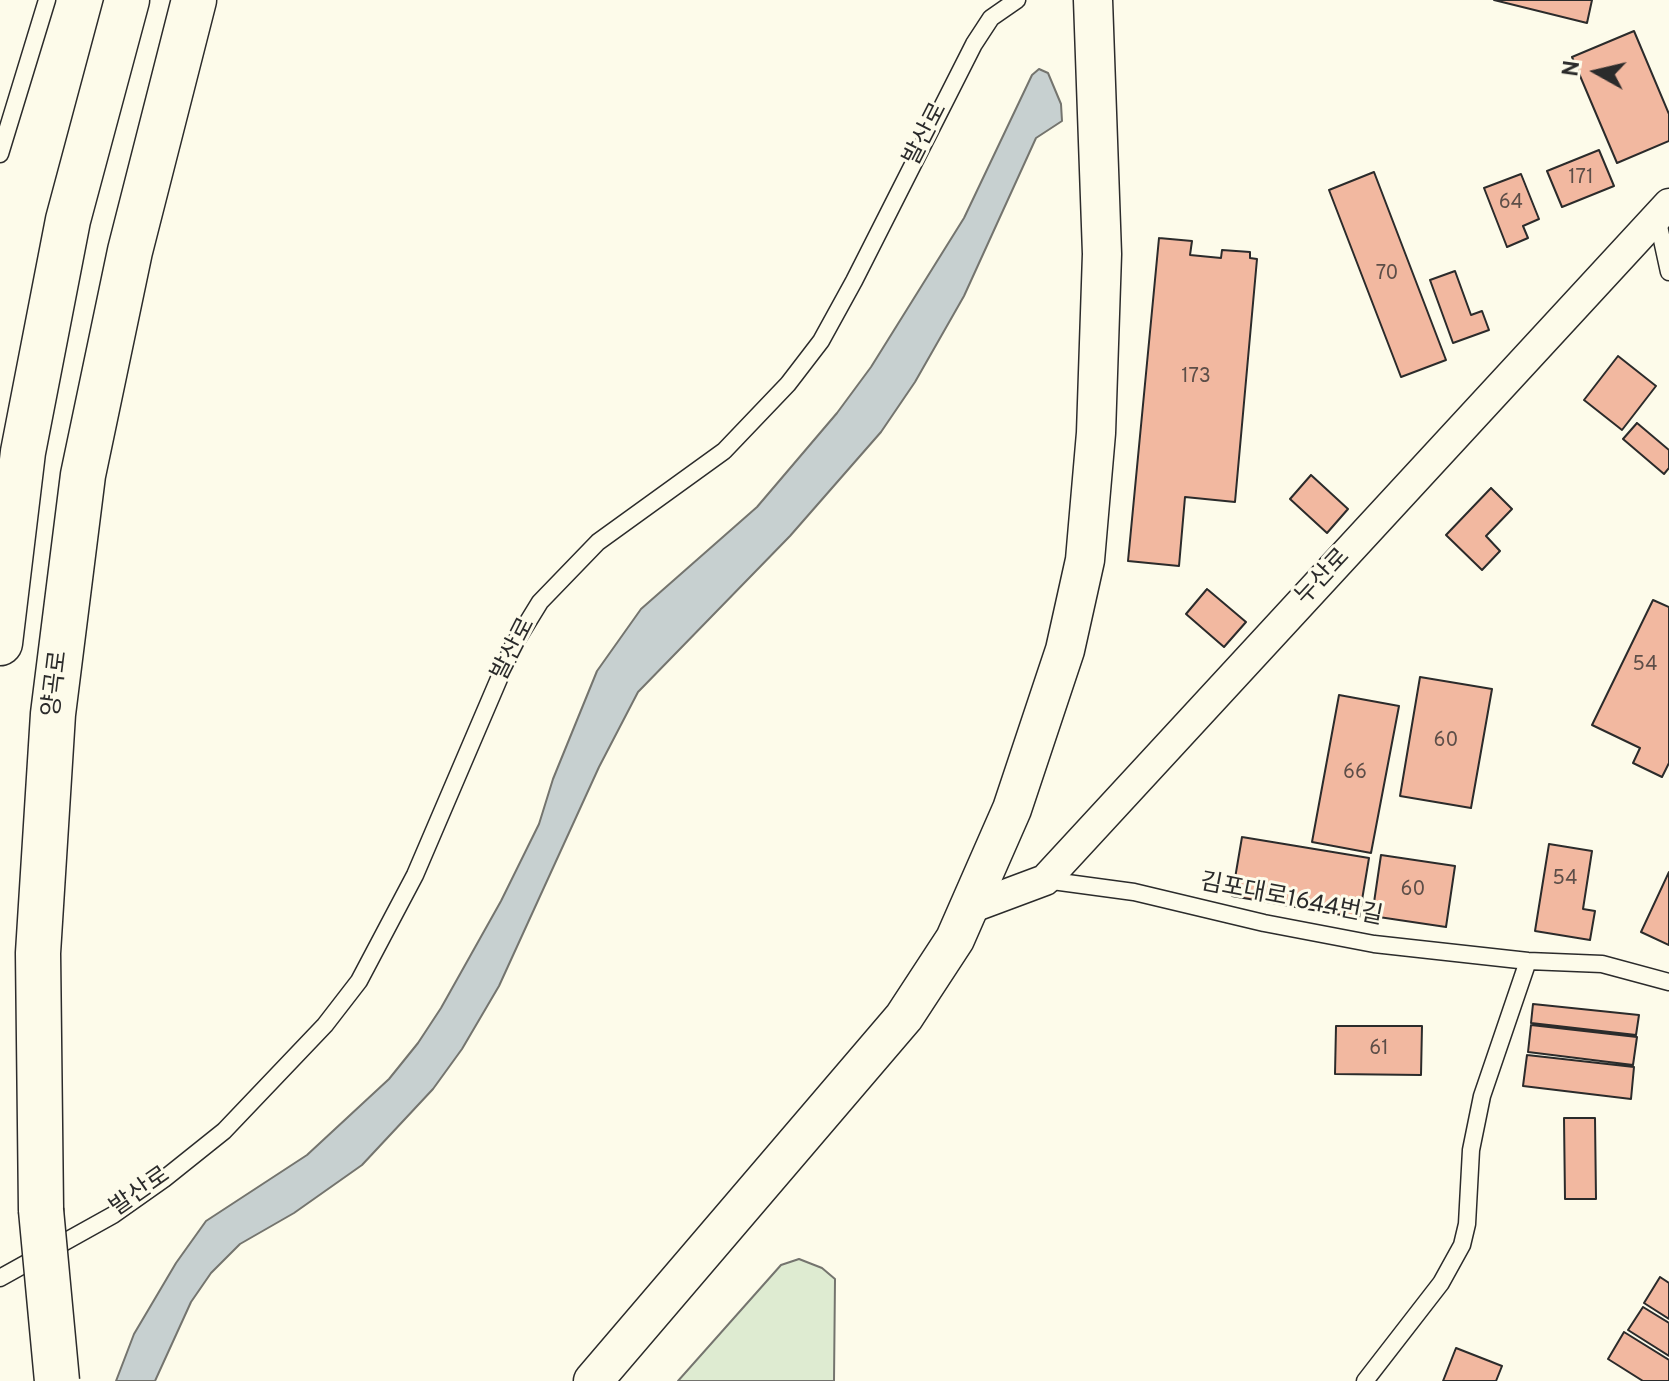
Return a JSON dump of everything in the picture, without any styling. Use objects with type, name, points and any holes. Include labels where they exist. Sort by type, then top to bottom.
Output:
[{"type":"highway","points":[[0,643],[23,452],[68,220],[127,0]]},
{"type":"highway","name":"양곡로","points":[[57,1381],[41,1210],[38,953],[53,714],[83,475],[130,251],[194,0]]},
{"type":"street","points":[[593,1381],[904,1017],[970,908],[1012,809],[1065,650],[1085,560],[1096,433],[1102,254],[1093,0]]},
{"type":"street","name":"누산로","points":[[970,908],[1045,880],[1663,211]]},
{"type":"lane","points":[[0,154],[47,0]]},
{"type":"lane","name":"발산로","points":[[0,1278],[113,1215],[164,1179],[224,1131],[325,1025],[359,981],[409,888],[513,646],[540,602],[598,542],[724,451],[788,384],[821,341],[854,281],[974,44],[991,18],[1017,0]]},
{"type":"lane","name":"누산로","points":[[1663,211],[1669,272]]},
{"type":"lane","name":"김포대로1644번길","points":[[1045,880],[1134,892],[1264,923],[1374,944],[1528,961],[1623,967],[1669,982]]},
{"type":"lane","points":[[1365,1381],[1441,1283],[1462,1245],[1467,1224],[1471,1150],[1482,1096],[1528,961]]},
{"type":"green space","points":[[799,1259],[822,1268],[835,1279],[834,1381],[678,1381],[781,1265]]},
{"type":"shaded area","points":[[1039,69],[1048,73],[1061,104],[1062,121],[1036,138],[964,296],[915,382],[881,432],[790,536],[638,692],[599,767],[499,986],[462,1049],[433,1089],[362,1165],[294,1213],[240,1244],[211,1273],[191,1302],[155,1381],[116,1381],[134,1334],[176,1263],[206,1221],[307,1155],[389,1079],[418,1043],[501,901],[539,824],[553,779],[597,671],[641,609],[757,507],[837,413],[871,367],[964,218],[1032,75]]},
{"type":"building","points":[[1494,0],[1592,0],[1587,23]]},
{"type":"building","points":[[1634,31],[1669,114],[1669,141],[1617,163],[1572,57]]},
{"type":"building","points":[[1599,150],[1614,186],[1562,207],[1547,171]]},
{"type":"building","points":[[1374,172],[1446,360],[1401,377],[1329,190]]},
{"type":"building","points":[[1521,174],[1539,219],[1523,226],[1528,238],[1507,247],[1484,188]]},
{"type":"building","points":[[1159,238],[1192,241],[1190,255],[1221,258],[1222,250],[1250,252],[1250,258],[1257,259],[1235,502],[1185,497],[1179,566],[1128,561]]},
{"type":"building","points":[[1455,271],[1471,315],[1482,311],[1489,330],[1453,343],[1430,280]]},
{"type":"building","points":[[1618,356],[1656,386],[1622,430],[1584,400]]},
{"type":"building","points":[[1637,423],[1669,450],[1669,468],[1664,474],[1623,439]]},
{"type":"building","points":[[1311,475],[1348,509],[1327,533],[1290,499]]},
{"type":"building","points":[[1491,488],[1512,509],[1486,536],[1500,551],[1482,570],[1446,535]]},
{"type":"building","points":[[1207,589],[1246,622],[1224,647],[1186,614]]},
{"type":"building","points":[[1653,600],[1669,607],[1669,763],[1662,777],[1633,763],[1640,748],[1592,725]]},
{"type":"building","points":[[1420,677],[1492,689],[1471,808],[1400,796]]},
{"type":"building","points":[[1339,695],[1399,706],[1371,853],[1312,842]]},
{"type":"building","points":[[1242,837],[1369,858],[1359,918],[1232,896]]},
{"type":"building","points":[[1549,844],[1592,851],[1583,909],[1595,911],[1590,940],[1535,931]]},
{"type":"building","points":[[1381,855],[1455,866],[1446,927],[1372,916]]},
{"type":"building","points":[[1669,872],[1669,945],[1641,932]]},
{"type":"building","points":[[1533,1004],[1639,1015],[1636,1035],[1531,1023]]},
{"type":"building","points":[[1531,1025],[1637,1037],[1633,1065],[1528,1052]]},
{"type":"building","points":[[1336,1026],[1422,1026],[1421,1075],[1335,1074]]},
{"type":"building","points":[[1527,1055],[1634,1067],[1631,1099],[1523,1086]]},
{"type":"building","points":[[1564,1118],[1595,1118],[1596,1199],[1565,1199]]},
{"type":"building","points":[[1660,1277],[1669,1283],[1669,1319],[1644,1303]]},
{"type":"building","points":[[1643,1307],[1669,1323],[1669,1356],[1628,1330]]},
{"type":"building","points":[[1624,1332],[1669,1360],[1669,1381],[1643,1381],[1608,1359]]},
{"type":"building","points":[[1456,1348],[1502,1366],[1496,1381],[1443,1381]]}]
